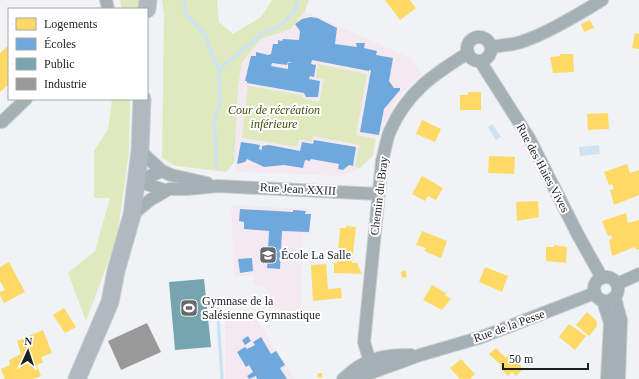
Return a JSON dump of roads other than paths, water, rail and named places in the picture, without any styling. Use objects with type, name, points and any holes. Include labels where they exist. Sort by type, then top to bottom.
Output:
[{"type":"main road","points":[[79,376],[110,302],[116,271],[132,215],[138,181],[142,100]]},
{"type":"street","points":[[491,47],[514,44],[532,37],[581,13],[602,0]]},
{"type":"street","points":[[476,37],[484,38],[491,47],[489,57],[480,61],[472,59],[468,53],[470,42],[476,37]]},
{"type":"street","name":"Chemin du Bray","points":[[373,372],[364,342],[382,161],[390,131],[404,105],[428,79],[468,53]]},
{"type":"street","name":"Rue des Haies Vives","points":[[480,61],[529,138],[578,235],[602,278]]},
{"type":"street","points":[[0,121],[2,122],[25,100]]},
{"type":"street","name":"Rue Jean XXIII","points":[[140,151],[162,171],[182,178],[218,186]]},
{"type":"street","points":[[138,181],[162,171]]},
{"type":"street","name":"Rue Jean XXIII","points":[[138,181],[164,190],[218,186],[378,194]]},
{"type":"street","points":[[132,215],[164,190]]},
{"type":"street","points":[[617,284],[639,274]]},
{"type":"street","points":[[607,379],[610,322],[599,297],[597,282],[602,278],[611,278],[617,284],[619,290],[615,298],[621,320],[619,379]]},
{"type":"street","name":"Rue de la Pesse","points":[[354,379],[420,355],[482,337],[599,297],[612,300],[615,298]]},
{"type":"street","name":"Rue de la Pesse","points":[[343,379],[357,366],[369,360],[389,355],[420,355]]},
{"type":"water","points":[[492,124],[501,137],[496,140],[488,127]]},
{"type":"water","points":[[599,145],[600,154],[580,156],[579,147]]},
{"type":"waterway","points":[[185,0],[185,13],[206,36],[211,53],[219,69],[220,104],[214,120],[217,167]]},
{"type":"waterway","points":[[219,69],[263,33],[281,25],[294,12],[298,0]]},
{"type":"waterway","points":[[217,298],[222,379]]},
{"type":"place","name":"École La Salle","points":[[268,255]]},
{"type":"place","name":"Gymnase de la Salésienne Gymnastique","points":[[189,308]]},
{"type":"park label","name":"Cour de récréation inférieure","points":[[274,117]]}]
